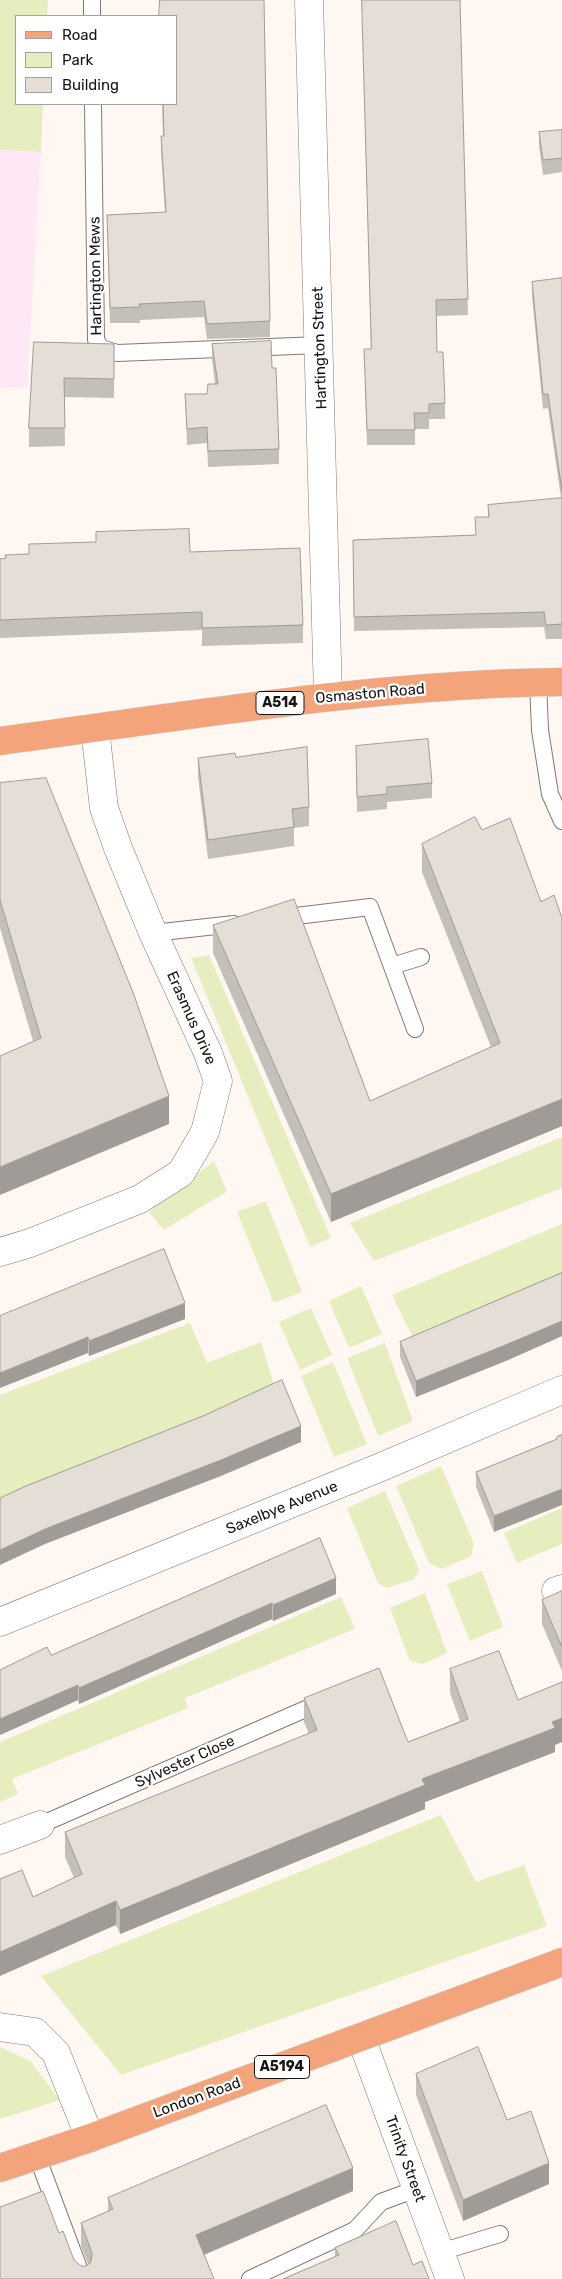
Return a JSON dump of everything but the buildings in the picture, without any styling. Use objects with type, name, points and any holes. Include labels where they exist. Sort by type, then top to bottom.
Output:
[{"type":"main road","name":"Osmaston Road","points":[[0,742],[328,696],[550,682]]},
{"type":"main road","name":"London Road","points":[[0,2168],[90,2138],[562,1962]]},
{"type":"street","name":"Hartington Street","points":[[310,0],[328,696]]},
{"type":"street","name":"Erasmus Drive","points":[[0,1252],[30,1243],[140,1199],[181,1173],[205,1132],[218,1081],[208,1053],[153,933],[118,848],[104,808],[95,729]]},
{"type":"street","name":"Saxelbye Avenue","points":[[0,1622],[390,1464],[562,1390]]},
{"type":"street","name":"Sylvester Close","points":[[0,1840],[40,1825]]},
{"type":"street","points":[[0,2027],[34,2032],[56,2054],[90,2138]]},
{"type":"street","name":"Trinity Street","points":[[360,2038],[450,2279]]},
{"type":"lane","points":[[92,0],[92,15]]},
{"type":"lane","name":"Hartington Mews","points":[[93,105],[96,340],[101,348],[117,353],[320,345]]},
{"type":"lane","points":[[550,682],[540,730],[550,794],[562,821]]},
{"type":"lane","points":[[289,897],[292,917]]},
{"type":"lane","points":[[153,933],[370,907],[415,1029]]},
{"type":"lane","points":[[392,966],[420,957]]},
{"type":"lane","name":"Sylvester Close","points":[[40,1825],[342,1693]]},
{"type":"lane","points":[[37,2156],[83,2279]]},
{"type":"lane","points":[[250,2279],[355,2230],[380,2202],[416,2188]]},
{"type":"lane","points":[[440,2252],[500,2234]]},
{"type":"shaded area","points":[[0,150],[41,152],[27,387],[0,388]]},
{"type":"green space","points":[[0,0],[48,0],[47,15],[15,15],[15,105],[43,105],[41,152],[0,150]]},
{"type":"green space","points":[[209,955],[331,1238],[310,1247],[191,958]]},
{"type":"green space","points":[[562,1137],[562,1188],[374,1261],[350,1223]]},
{"type":"green space","points":[[214,1161],[227,1191],[164,1230],[149,1212]]},
{"type":"green space","points":[[266,1201],[302,1292],[274,1303],[237,1212]]},
{"type":"green space","points":[[562,1224],[562,1274],[413,1338],[392,1295]]},
{"type":"green space","points":[[361,1286],[382,1334],[349,1348],[329,1301]]},
{"type":"green space","points":[[311,1308],[332,1355],[300,1370],[279,1322]]},
{"type":"green space","points":[[190,1323],[207,1363],[261,1342],[275,1388],[0,1500],[0,1395]]},
{"type":"green space","points":[[385,1343],[413,1421],[378,1436],[347,1358]]},
{"type":"green space","points":[[333,1362],[367,1444],[334,1457],[301,1376]]},
{"type":"green space","points":[[441,1466],[474,1544],[471,1556],[442,1569],[429,1563],[396,1486]]},
{"type":"green space","points":[[385,1491],[419,1570],[414,1579],[387,1588],[378,1583],[347,1508]]},
{"type":"green space","points":[[562,1508],[562,1544],[517,1563],[504,1533]]},
{"type":"green space","points":[[482,1571],[503,1627],[470,1641],[447,1584]]},
{"type":"green space","points":[[425,1593],[447,1653],[423,1664],[410,1661],[390,1608]]},
{"type":"green space","points":[[341,1597],[355,1629],[185,1698],[188,1708],[12,1779],[18,1794],[0,1802],[0,1742]]},
{"type":"green space","points":[[441,1815],[476,1882],[524,1865],[547,1926],[121,2075],[41,1976]]},
{"type":"green space","points":[[0,2047],[30,2061],[60,2100],[0,2119]]}]
